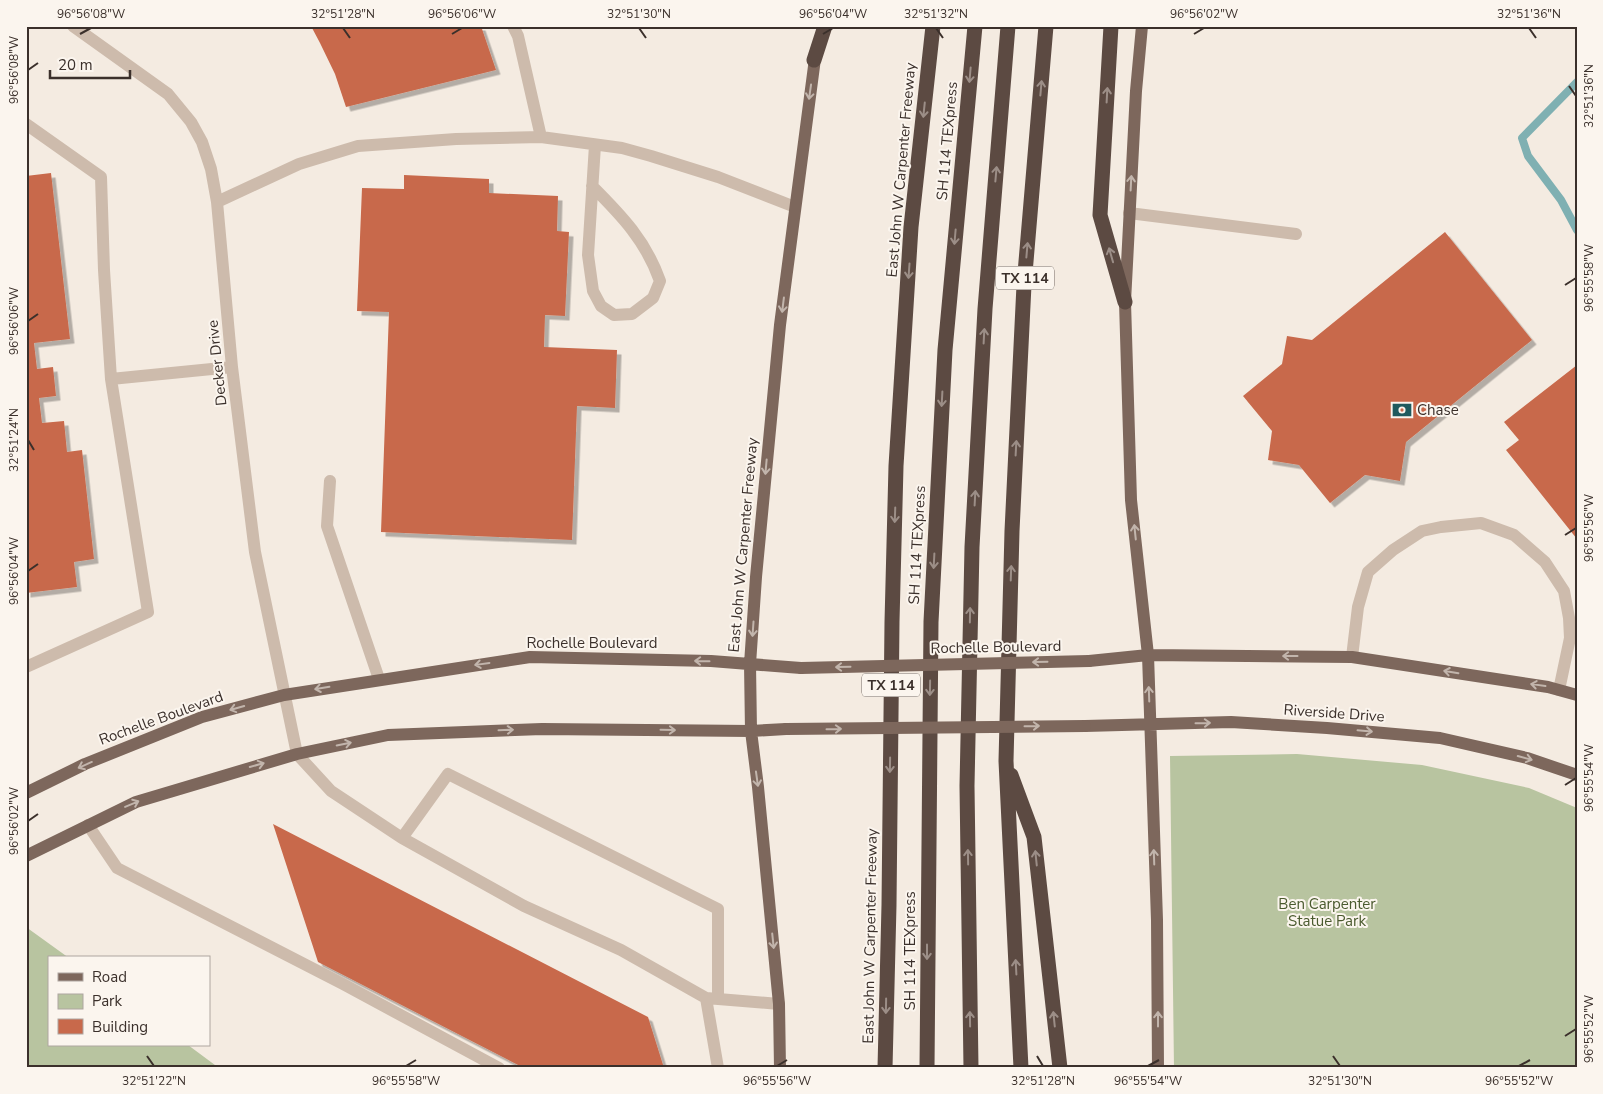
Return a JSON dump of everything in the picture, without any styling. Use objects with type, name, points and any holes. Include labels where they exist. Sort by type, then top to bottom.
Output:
[{"type":"highway","points":[[814,60],[825,26]]},
{"type":"highway","name":"East John W Carpenter Freeway","points":[[885,1068],[896,466],[912,227],[933,26]]},
{"type":"highway","name":"SH 114 TEXpress","points":[[927,1068],[931,622],[945,350],[975,26]]},
{"type":"highway","points":[[971,1068],[967,786],[972,547],[985,309],[1008,26]]},
{"type":"highway","name":"TX 114","points":[[1021,1068],[1006,761],[1012,531],[1024,286],[1046,26]]},
{"type":"highway","points":[[1110,26],[1100,215],[1125,302]]},
{"type":"highway","points":[[1006,761],[1034,837],[1060,1068]]},
{"type":"main road","name":"East John W Carpenter Freeway","points":[[780,1068],[779,1004],[751,731],[750,664],[756,577],[779,335],[819,26]]},
{"type":"main road","points":[[1142,26],[1125,302],[1131,500],[1148,655],[1157,920],[1158,1068]]},
{"type":"main road","points":[[1148,655],[1352,657],[1548,687],[1577,695]]},
{"type":"main road","name":"Rochelle Boulevard","points":[[26,793],[85,764],[202,717],[284,694],[530,657],[711,661],[801,668],[1089,661],[1148,655]]},
{"type":"main road","name":"Riverside Drive","points":[[751,731],[1231,722],[1440,738],[1527,758],[1577,775]]},
{"type":"main road","points":[[26,856],[136,802],[297,754],[388,735],[542,729],[751,731]]},
{"type":"street","name":"Decker Drive","points":[[73,26],[168,94],[192,122],[202,142],[211,169],[217,202],[232,366],[255,552],[297,754]]},
{"type":"street","points":[[514,26],[518,36],[541,137]]},
{"type":"street","points":[[26,124],[101,177],[104,270],[111,379],[148,612],[26,667]]},
{"type":"street","points":[[217,202],[299,164],[358,146],[456,139],[541,137],[622,148],[718,177],[795,206]]},
{"type":"street","points":[[592,186],[624,218],[652,260],[660,281],[653,298],[632,314],[614,315],[601,306],[593,291],[588,255],[592,186],[595,145]]},
{"type":"street","points":[[1129,213],[1296,234]]},
{"type":"street","points":[[111,379],[232,366]]},
{"type":"street","points":[[330,481],[327,526],[379,679]]},
{"type":"street","points":[[1352,657],[1358,607],[1368,572],[1393,550],[1422,531],[1481,523],[1514,535],[1545,562],[1564,591],[1569,618],[1570,638],[1559,690]]},
{"type":"street","points":[[297,754],[331,791],[402,838],[524,906],[621,950],[712,998],[779,1004]]},
{"type":"street","points":[[402,838],[448,774],[718,908],[712,998],[718,1068]]},
{"type":"street","points":[[88,825],[117,868],[344,984],[499,1068]]},
{"type":"green space","name":"Ben Carpenter Statue Park","points":[[1297,754],[1422,765],[1529,788],[1577,808],[1577,1068],[1174,1068],[1170,756]]},
{"type":"green space","points":[[26,927],[66,956],[48,956],[48,1046],[189,1046],[219,1068],[26,1068]]},
{"type":"building","points":[[311,26],[481,26],[496,70],[346,107],[335,74]]},
{"type":"building","points":[[51,173],[70,339],[34,343],[37,369],[53,367],[56,396],[39,398],[42,423],[64,421],[67,452],[82,450],[94,559],[74,562],[77,587],[26,593],[26,176]]},
{"type":"building","points":[[404,175],[489,179],[489,193],[558,196],[557,231],[569,232],[565,316],[545,315],[544,347],[617,350],[615,408],[577,406],[572,540],[381,532],[389,312],[357,311],[362,188],[404,189]]},
{"type":"building","points":[[1445,232],[1532,340],[1406,442],[1400,481],[1365,475],[1330,503],[1299,465],[1268,460],[1272,431],[1243,396],[1282,364],[1287,336],[1312,340]]},
{"type":"building","points":[[1577,365],[1577,539],[1506,450],[1519,440],[1504,422]]},
{"type":"building","points":[[273,824],[648,1017],[664,1068],[524,1068],[318,962]]},
{"type":"waterway","points":[[1577,82],[1522,138],[1528,156],[1561,200],[1577,230]]},
{"type":"place","name":"Chase","points":[[1402,410]]}]
